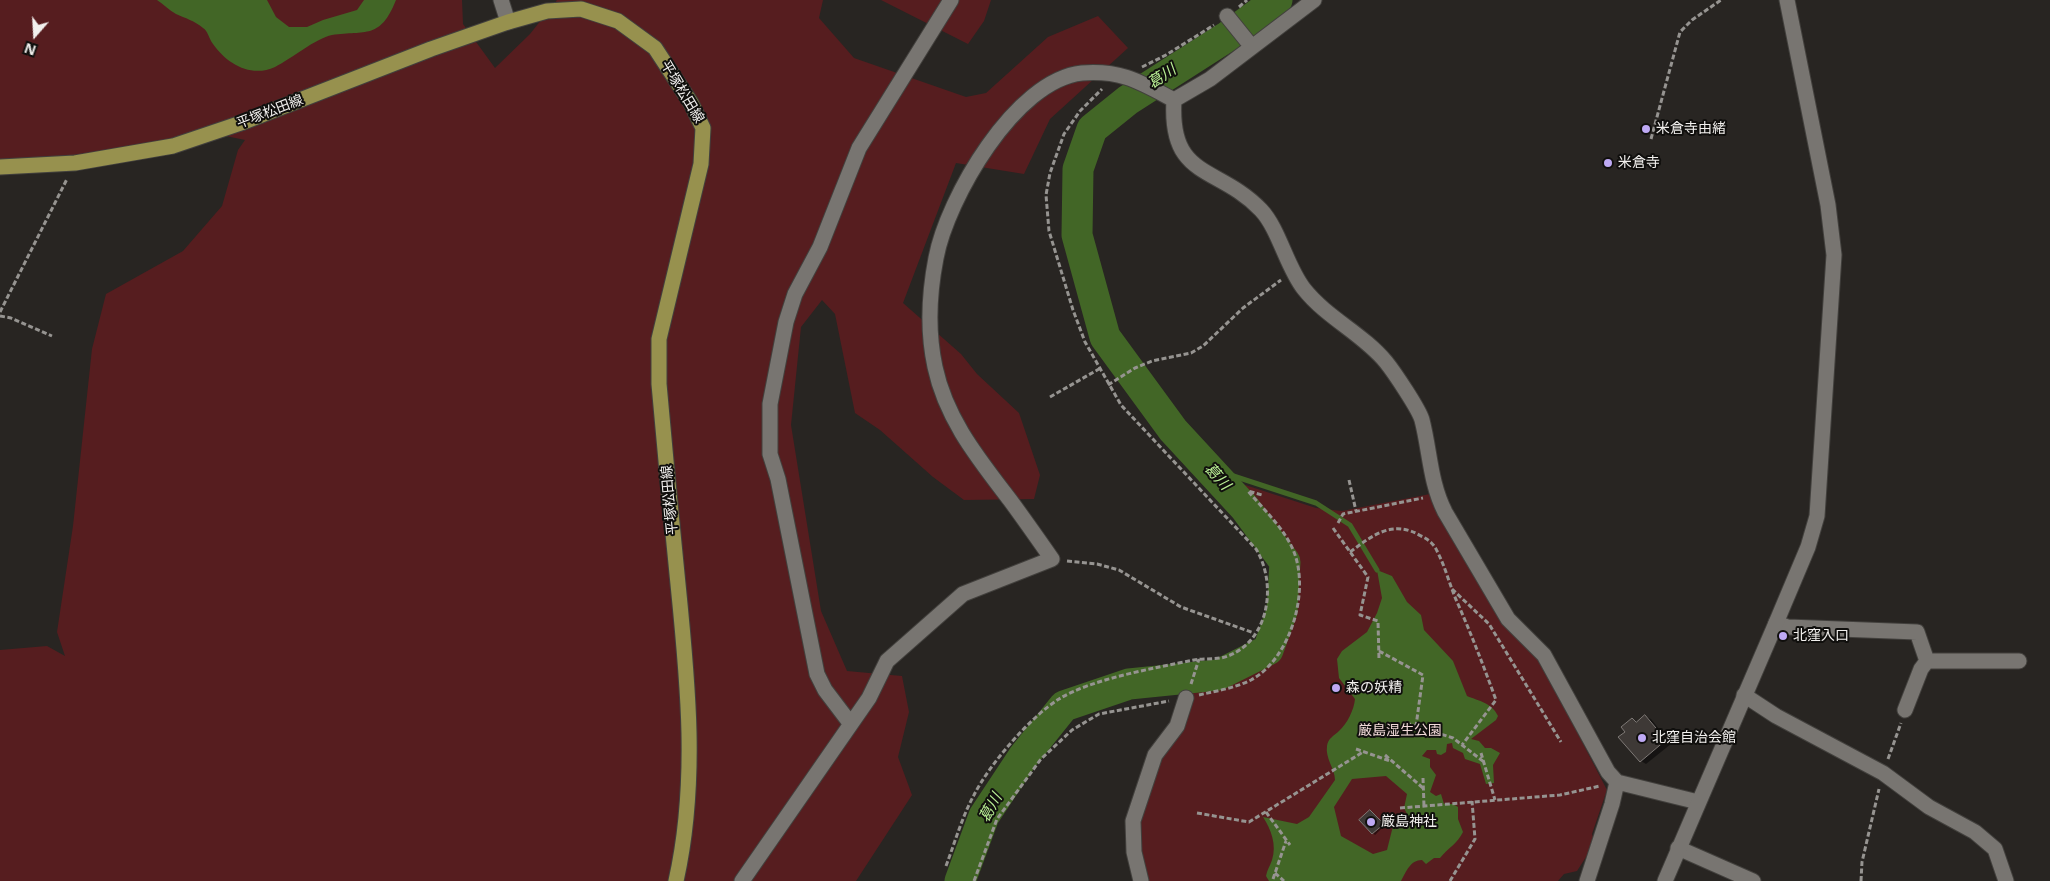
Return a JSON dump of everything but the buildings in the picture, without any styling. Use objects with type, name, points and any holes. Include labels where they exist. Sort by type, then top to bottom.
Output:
[{"type":"main road","name":"平塚松田線","points":[[0,167],[75,163],[173,146],[241,123],[508,22],[547,11],[581,9],[618,21],[655,48],[692,103],[703,128],[701,164],[659,339],[659,384],[688,686],[689,794],[683,848],[676,881]]},
{"type":"street","points":[[501,0],[508,22]]},
{"type":"street","points":[[850,723],[825,690],[816,674],[778,479],[770,454],[770,404],[786,322],[795,294],[820,247],[858,148],[951,0]]},
{"type":"street","points":[[1169,97],[1210,79],[1314,0]]},
{"type":"street","points":[[1664,881],[1776,623],[1808,546],[1817,516],[1834,255],[1828,205],[1787,0]]},
{"type":"street","points":[[1224,18],[1252,47]]},
{"type":"street","points":[[742,881],[824,766],[850,723],[869,698],[887,661],[963,594],[1052,559],[988,474],[947,410],[934,366],[928,328],[931,287],[936,256],[956,201],[973,168],[1019,108],[1059,80],[1080,74],[1118,74],[1135,80],[1169,97]]},
{"type":"street","points":[[1169,97],[1175,131],[1183,153],[1191,163],[1237,191],[1263,211],[1302,288],[1315,302],[1386,362],[1421,418],[1436,496],[1497,603],[1508,619],[1544,655],[1608,772],[1617,782],[1698,802]]},
{"type":"street","points":[[1776,623],[1788,627],[1917,632],[1927,661]]},
{"type":"street","points":[[1927,661],[2019,661]]},
{"type":"street","points":[[1905,710],[1921,669],[1927,661]]},
{"type":"street","points":[[1744,695],[1776,716],[1883,774],[1929,807],[1975,832],[1996,849],[2006,881]]},
{"type":"street","points":[[1141,881],[1134,852],[1133,821],[1155,755],[1178,726],[1186,698]]},
{"type":"street","points":[[1587,881],[1612,804],[1617,782]]},
{"type":"street","points":[[1678,848],[1753,881]]},
{"type":"path","points":[[1651,139],[1680,32],[1714,2],[1721,0]]},
{"type":"path","points":[[946,866],[975,793],[1012,743],[1046,709],[1078,689],[1103,681],[1187,662],[1227,657],[1242,648],[1260,626],[1267,604],[1267,576],[1264,562],[1256,549],[1121,405],[1108,385],[1085,342],[1073,310],[1049,231],[1046,195],[1050,173],[1064,134],[1080,111],[1118,74],[1132,72],[1166,55],[1224,18]]},
{"type":"path","points":[[0,312],[75,163]]},
{"type":"path","points":[[1108,385],[1134,368],[1152,361],[1191,353],[1203,346],[1244,308],[1294,271]]},
{"type":"path","points":[[0,316],[10,318],[52,336]]},
{"type":"path","points":[[1050,397],[1099,369]]},
{"type":"path","points":[[1349,480],[1356,511]]},
{"type":"path","points":[[974,881],[997,819],[1041,759],[1072,730],[1106,712],[1186,698],[1241,685],[1252,679],[1276,656],[1297,616],[1299,590],[1294,553],[1285,535],[1248,491],[1262,495]]},
{"type":"path","points":[[1338,523],[1343,514],[1436,496]]},
{"type":"path","points":[[1333,528],[1345,541],[1350,552],[1368,577],[1360,615],[1378,621],[1379,659]]},
{"type":"path","points":[[1350,552],[1382,530],[1392,528],[1411,531],[1429,540],[1437,549],[1451,587],[1470,629],[1496,700],[1462,745]]},
{"type":"path","points":[[1052,559],[1097,564],[1119,570],[1181,607],[1254,633]]},
{"type":"path","points":[[1451,587],[1489,624],[1561,742]]},
{"type":"path","points":[[1379,651],[1423,675],[1416,726]]},
{"type":"path","points":[[1186,698],[1199,660]]},
{"type":"path","points":[[1862,881],[1862,862],[1883,774],[1905,710]]},
{"type":"path","points":[[1406,723],[1453,738],[1484,762]]},
{"type":"path","points":[[1356,749],[1393,762]]},
{"type":"path","points":[[1196,813],[1249,822],[1363,752]]},
{"type":"path","points":[[1481,753],[1495,800]]},
{"type":"path","points":[[1384,755],[1423,788]]},
{"type":"path","points":[[1423,778],[1424,806]]},
{"type":"path","points":[[1400,808],[1560,795],[1596,787]]},
{"type":"path","points":[[1450,881],[1475,839],[1472,801]]},
{"type":"path","points":[[1266,812],[1290,845]]},
{"type":"path","points":[[1273,879],[1286,841]]},
{"type":"path","points":[[1275,873],[1284,881]]},
{"type":"green space","points":[[0,0],[462,0],[463,24],[495,68],[530,34],[557,0],[823,0],[819,18],[854,58],[966,97],[986,93],[1048,37],[1098,16],[1128,48],[1050,119],[1024,174],[956,163],[903,303],[961,354],[977,374],[1019,413],[1040,475],[1034,499],[964,500],[933,477],[880,430],[855,413],[835,314],[822,300],[801,327],[791,425],[821,611],[847,671],[902,676],[909,712],[898,757],[912,795],[856,881],[0,881],[0,650],[47,646],[65,656],[57,632],[73,526],[92,349],[106,294],[183,251],[222,206],[238,150],[245,140],[202,131],[185,137],[126,148],[0,165]]},
{"type":"green space","points":[[881,0],[991,0],[984,21],[968,44]]},
{"type":"green space","name":"厳島湿生公園","points":[[1236,482],[1316,508],[1342,511],[1430,494],[1502,619],[1536,654],[1607,790],[1592,834],[1595,843],[1577,871],[1564,874],[1558,881],[1146,881],[1138,827],[1158,759],[1183,730],[1193,693],[1232,682],[1255,669],[1270,654],[1282,637],[1290,618],[1294,598],[1295,577],[1291,556],[1279,530]]},
{"type":"shaded area","points":[[157,0],[267,0],[276,17],[289,27],[307,27],[357,10],[364,0],[396,0],[384,22],[371,31],[326,37],[311,44],[275,67],[257,71],[232,63],[219,51],[205,29],[173,12]]},
{"type":"shaded area","points":[[1377,570],[1392,576],[1407,602],[1421,615],[1424,630],[1453,661],[1467,696],[1485,703],[1498,716],[1496,720],[1471,739],[1479,741],[1485,748],[1491,748],[1500,753],[1493,765],[1494,783],[1486,784],[1480,764],[1465,759],[1463,753],[1453,748],[1452,743],[1447,744],[1446,752],[1441,755],[1437,754],[1436,750],[1427,750],[1422,756],[1430,759],[1430,767],[1436,775],[1430,792],[1436,796],[1441,794],[1444,804],[1453,804],[1458,807],[1458,819],[1463,832],[1440,858],[1434,858],[1426,864],[1422,860],[1414,862],[1401,881],[1269,881],[1266,876],[1274,849],[1271,832],[1263,817],[1297,824],[1309,817],[1335,780],[1327,755],[1328,743],[1347,721],[1352,712],[1355,699],[1339,678],[1337,659],[1342,651],[1367,632],[1382,598]],"holes":[[[1386,776],[1407,794],[1404,808],[1409,818],[1406,826],[1393,826],[1387,850],[1373,854],[1341,836],[1334,807],[1352,779]]]},
{"type":"waterway","name":"葛川","points":[[960,881],[984,816],[1023,757],[1064,706],[1129,684],[1218,675],[1268,650],[1282,611],[1285,562],[1245,508],[1173,430],[1105,337],[1077,235],[1078,169],[1092,129],[1128,100],[1228,36],[1277,0]]},
{"type":"waterway","points":[[1209,468],[1316,503],[1350,525],[1377,570]]},
{"type":"place","name":"米倉寺由緒","points":[[1646,129]]},
{"type":"place","name":"米倉寺","points":[[1608,163]]},
{"type":"place","name":"北窪入口","points":[[1783,636]]},
{"type":"place","name":"森の妖精","points":[[1336,688]]},
{"type":"place","name":"北窪自治会館","points":[[1642,738]]},
{"type":"place","name":"厳島神社","points":[[1371,822]]}]
